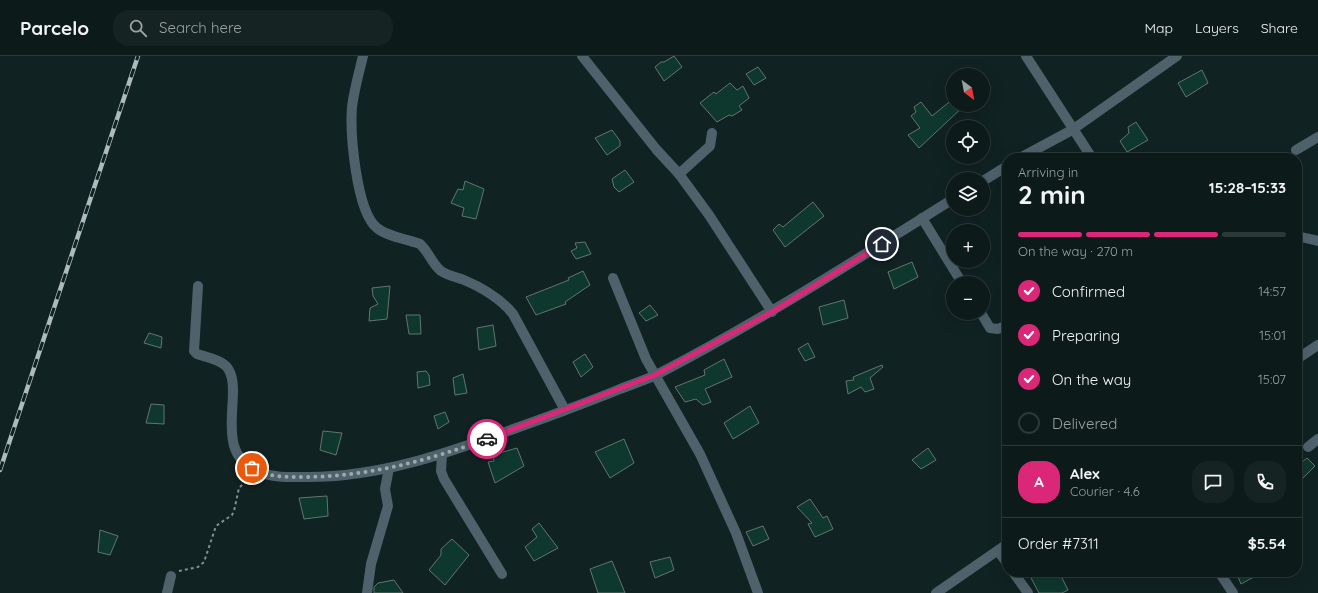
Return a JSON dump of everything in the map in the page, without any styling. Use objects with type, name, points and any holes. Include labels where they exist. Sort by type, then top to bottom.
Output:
[{"type":"street","points":[[363,56],[352,107],[353,144],[358,185],[364,206],[374,225],[382,231],[420,244],[425,248],[436,266],[441,271],[483,289],[505,304],[565,410]]},
{"type":"street","points":[[582,56],[656,149],[679,174],[772,312]]},
{"type":"street","points":[[1026,56],[1072,130],[1088,153]]},
{"type":"street","points":[[1029,153],[1072,130],[1177,56]]},
{"type":"street","points":[[679,174],[710,146],[712,133]]},
{"type":"street","points":[[1296,150],[1318,137]]},
{"type":"street","points":[[990,177],[1002,169]]},
{"type":"street","points":[[198,286],[194,351],[197,354],[225,366],[230,373],[232,380],[231,422],[237,455],[259,472],[277,477],[343,476],[389,468],[442,455],[655,375],[772,312],[946,203]]},
{"type":"street","points":[[922,218],[958,276]]},
{"type":"street","points":[[1302,237],[1318,241]]},
{"type":"street","points":[[613,278],[635,334],[655,375],[700,454],[736,533],[758,593]]},
{"type":"street","points":[[985,320],[990,328],[998,329],[1002,327]]},
{"type":"street","points":[[1302,356],[1318,345]]},
{"type":"street","points":[[1308,447],[1318,439]]},
{"type":"street","points":[[442,455],[441,471],[444,479],[502,574]]},
{"type":"street","points":[[367,593],[371,564],[388,506],[385,489],[389,468]]},
{"type":"street","points":[[936,593],[1002,547]]},
{"type":"street","points":[[998,550],[1002,556]]},
{"type":"street","points":[[167,593],[171,576]]},
{"type":"street","points":[[1017,577],[1028,593]]},
{"type":"street","points":[[1222,577],[1233,593]]},
{"type":"path","points":[[171,576],[178,572],[201,565],[216,526],[232,515],[238,488],[244,481],[259,472]]},
{"type":"building","points":[[674,56],[682,67],[664,81],[655,67],[661,62],[664,62]]},
{"type":"building","points":[[758,67],[766,78],[754,85],[746,74]]},
{"type":"building","points":[[1202,70],[1208,83],[1186,97],[1178,83]]},
{"type":"building","points":[[730,83],[737,90],[743,86],[749,98],[739,106],[742,110],[717,122],[700,103],[714,92],[716,94]]},
{"type":"building","points":[[921,102],[932,116],[946,105],[946,112],[958,112],[949,120],[946,120],[946,123],[919,148],[908,135],[920,128],[911,116],[916,112],[914,107]]},
{"type":"building","points":[[1136,122],[1148,140],[1127,152],[1120,141],[1129,133],[1128,127]]},
{"type":"building","points":[[612,130],[620,141],[620,146],[607,155],[595,138]]},
{"type":"building","points":[[625,170],[634,182],[619,192],[614,187],[612,179]]},
{"type":"building","points":[[465,181],[484,189],[476,219],[462,216],[464,208],[451,203],[458,189],[463,190]]},
{"type":"building","points":[[813,202],[824,216],[785,247],[773,230],[779,224],[783,227]]},
{"type":"building","points":[[585,242],[591,254],[576,259],[571,251],[577,248],[575,243]]},
{"type":"building","points":[[912,262],[918,277],[894,289],[888,272]]},
{"type":"building","points":[[583,271],[590,285],[565,302],[566,304],[536,315],[526,297],[569,280],[568,278]]},
{"type":"building","points":[[390,286],[387,319],[369,321],[370,308],[378,304],[373,296],[372,288]]},
{"type":"building","points":[[844,300],[848,318],[823,325],[819,307]]},
{"type":"building","points":[[650,305],[658,315],[646,321],[639,313]]},
{"type":"building","points":[[406,315],[420,315],[421,334],[409,334]]},
{"type":"building","points":[[493,325],[496,346],[479,350],[477,328]]},
{"type":"building","points":[[149,333],[162,337],[161,348],[144,343]]},
{"type":"building","points":[[808,343],[815,357],[805,361],[798,349]]},
{"type":"building","points":[[585,354],[593,367],[581,377],[573,362]]},
{"type":"building","points":[[724,359],[732,377],[705,389],[711,402],[703,405],[696,399],[685,402],[675,387],[705,375],[704,370]]},
{"type":"building","points":[[882,365],[883,367],[870,378],[874,389],[865,392],[861,387],[848,394],[846,381],[854,380],[853,377]]},
{"type":"building","points":[[426,371],[429,375],[430,385],[418,388],[417,372]]},
{"type":"building","points":[[463,374],[467,393],[455,395],[453,378]]},
{"type":"building","points":[[151,404],[164,405],[164,424],[146,423]]},
{"type":"building","points":[[750,406],[759,423],[733,439],[724,423]]},
{"type":"building","points":[[445,412],[449,422],[438,429],[434,416]]},
{"type":"building","points":[[323,431],[342,433],[336,455],[320,450]]},
{"type":"building","points":[[624,439],[634,463],[610,478],[595,452]]},
{"type":"building","points":[[517,448],[524,466],[495,483],[488,462],[494,461],[493,455]]},
{"type":"building","points":[[928,448],[936,460],[921,469],[912,460]]},
{"type":"building","points":[[1307,458],[1315,466],[1302,479],[1302,462]]},
{"type":"building","points":[[327,496],[328,516],[304,519],[299,498]]},
{"type":"building","points":[[810,499],[823,518],[827,516],[833,529],[815,537],[808,524],[812,523],[797,507]]},
{"type":"building","points":[[539,523],[558,548],[534,561],[525,547],[537,537],[532,529]]},
{"type":"building","points":[[763,526],[769,539],[753,546],[746,532]]},
{"type":"building","points":[[100,530],[118,536],[110,555],[98,552]]},
{"type":"building","points":[[452,539],[469,555],[445,585],[429,570],[441,555],[441,549]]},
{"type":"building","points":[[670,557],[674,570],[655,578],[650,562]]},
{"type":"building","points":[[612,561],[625,593],[598,593],[590,569]]},
{"type":"building","points":[[1031,577],[1062,577],[1068,590],[1062,593],[1039,593]]},
{"type":"building","points":[[1238,577],[1254,577],[1241,584]]},
{"type":"building","points":[[394,580],[403,593],[374,593],[374,587],[378,583]]},
{"type":"railway","points":[[0,470],[138,56]]},
{"type":"way so far","points":[[252,468],[259,472],[277,477],[343,476],[389,468],[442,455],[487,439]]},
{"type":"route","points":[[487,439],[655,375],[772,312],[882,244]]}]
